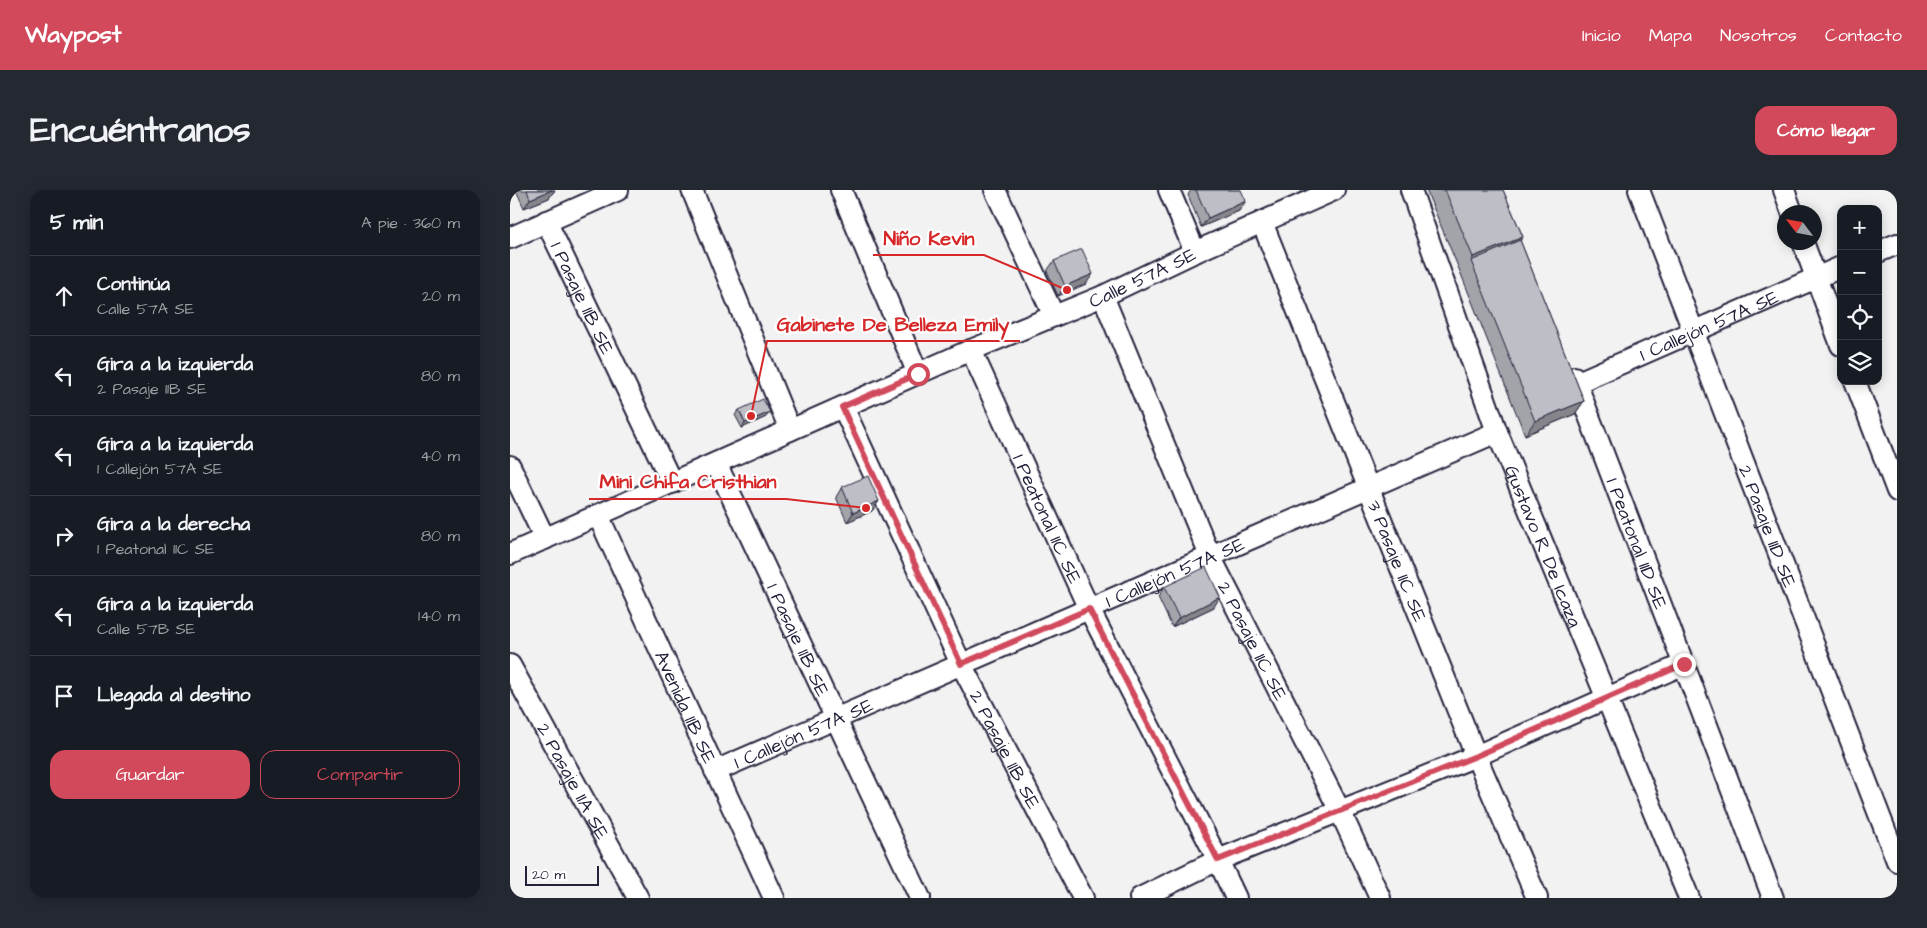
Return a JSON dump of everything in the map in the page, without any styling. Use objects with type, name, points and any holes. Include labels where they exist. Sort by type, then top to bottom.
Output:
[{"type":"street","points":[[510,238],[618,190]]},
{"type":"street","points":[[692,190],[790,430]]},
{"type":"street","points":[[841,190],[918,374]]},
{"type":"street","points":[[995,190],[1054,316]]},
{"type":"street","points":[[1169,190],[1195,252]]},
{"type":"street","name":"Gustavo R De Icaza","points":[[1411,190],[1497,432],[1689,898]]},
{"type":"street","name":"2 Pasaje 11D SE","points":[[1639,190],[1897,861]]},
{"type":"street","points":[[1784,190],[1789,205]]},
{"type":"street","name":"Calle 57A SE","points":[[510,554],[971,350],[1103,296],[1327,191]]},
{"type":"street","name":"1 Pasaje 11B SE","points":[[546,222],[672,483]]},
{"type":"street","name":"3 Pasaje 11C SE","points":[[1262,222],[1476,756],[1537,898]]},
{"type":"street","points":[[1882,250],[1897,244]]},
{"type":"street","points":[[1806,250],[1839,340]]},
{"type":"street","name":"1 Callejón 57A SE","points":[[1576,382],[1837,270]]},
{"type":"street","name":"2 Pasaje 11C SE","points":[[1103,296],[1210,556],[1340,811],[1380,898]]},
{"type":"street","name":"1 Peatonal 11C SE","points":[[971,350],[1089,609],[1236,898]]},
{"type":"street","name":"1 Peatonal 11D SE","points":[[1568,364],[1774,898]]},
{"type":"street","points":[[1857,385],[1897,491]]},
{"type":"street","name":"2 Pasaje 11B SE","points":[[842,407],[961,664],[1083,898]]},
{"type":"street","name":"1 Callejón 57A SE","points":[[715,771],[1497,432]]},
{"type":"street","name":"1 Pasaje 11B SE","points":[[716,463],[920,898]]},
{"type":"street","points":[[510,466],[545,539]]},
{"type":"street","name":"Avenida 11B SE","points":[[598,515],[774,898]]},
{"type":"street","points":[[1140,898],[1218,860],[1476,756],[1684,664]]},
{"type":"street","name":"2 Pasaje 11A SE","points":[[510,665],[638,898]]},
{"type":"building","points":[[527,190],[552,190],[530,199]]},
{"type":"building","points":[[1196,190],[1241,190],[1246,201],[1208,218]]},
{"type":"building","points":[[1445,190],[1503,190],[1523,237],[1473,257]]},
{"type":"building","points":[[1520,240],[1584,401],[1535,421],[1471,261]]},
{"type":"building","points":[[1082,249],[1093,274],[1065,286],[1054,261]]},
{"type":"building","points":[[763,399],[770,412],[745,423],[739,410]]},
{"type":"building","points":[[868,476],[879,501],[853,513],[842,487]]},
{"type":"building","points":[[1206,567],[1220,597],[1179,618],[1164,587]]},
{"type":"place","name":"Niño Kevin","points":[[1067,290]]},
{"type":"place","name":"Gabinete De Belleza Emily","points":[[751,416]]},
{"type":"place","name":"Mini Chifa Cristhian","points":[[866,508]]},
{"type":"route","points":[[918,374],[842,407],[961,664],[1089,609],[1218,860],[1476,756],[1684,664]]}]
